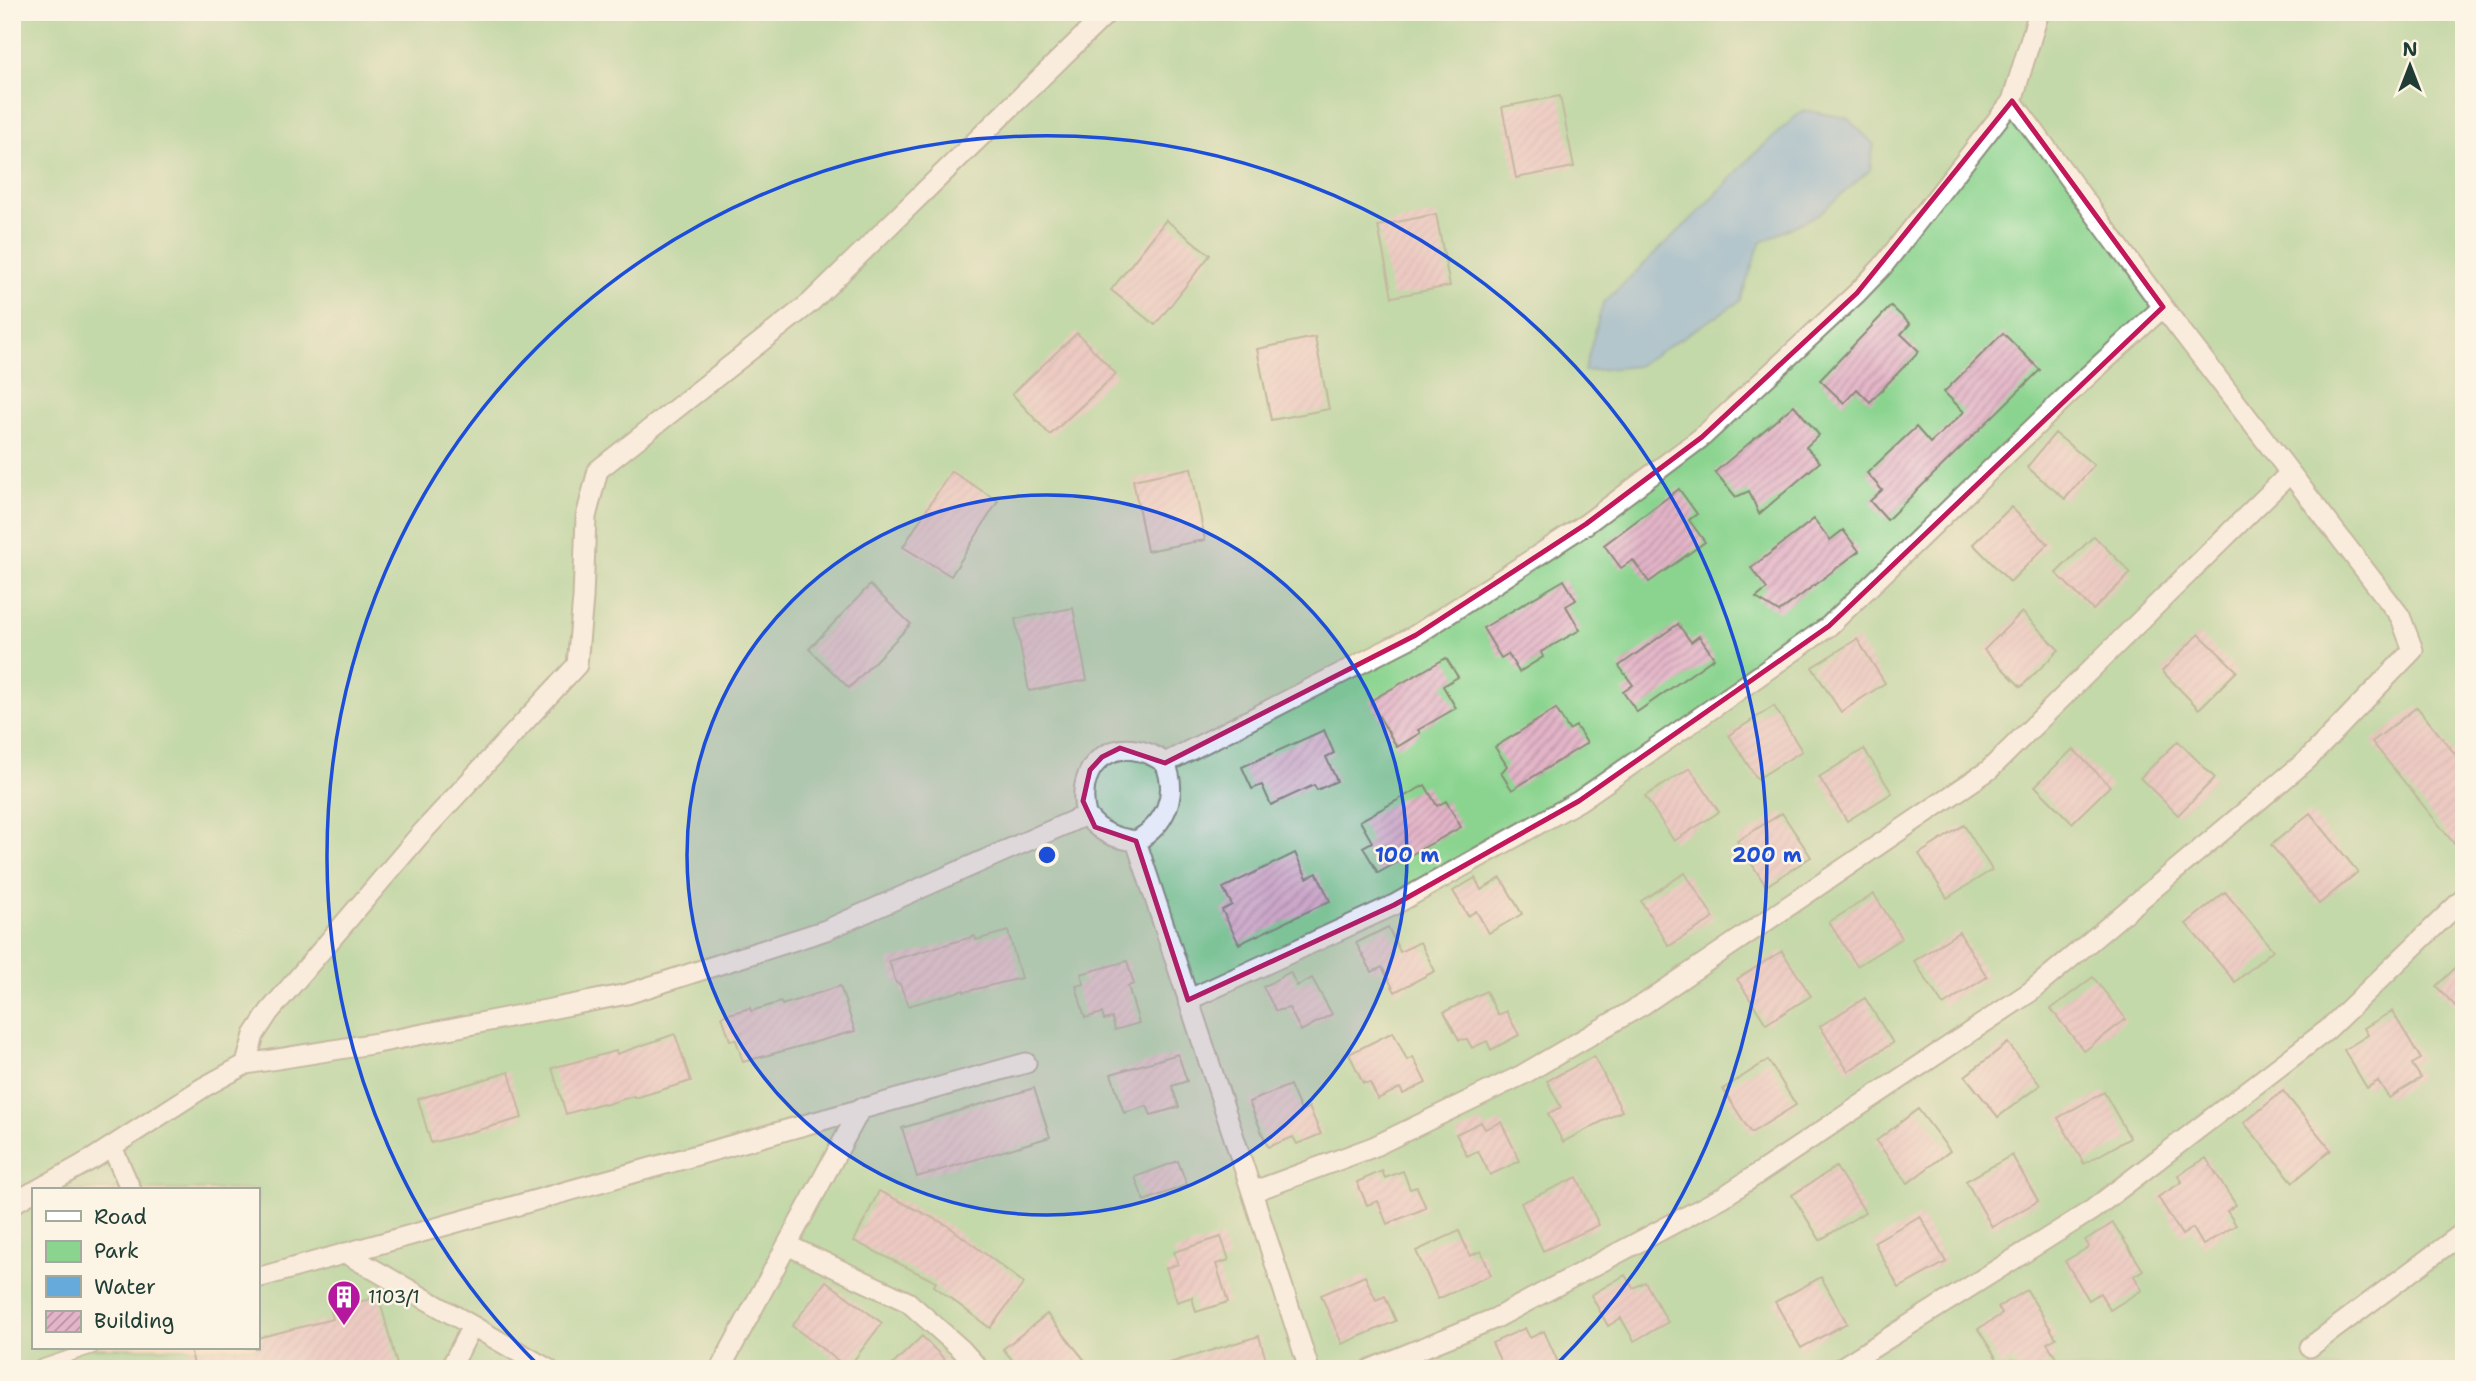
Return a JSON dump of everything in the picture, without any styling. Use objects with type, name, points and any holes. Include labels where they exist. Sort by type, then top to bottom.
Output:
[{"type":"street","points":[[246,1064],[254,1035],[269,1012],[418,838],[577,665],[586,517],[598,470],[810,303],[1108,12]]},
{"type":"street","points":[[1165,763],[1416,635],[1586,524],[1702,437],[1882,267],[2012,101],[2039,12]]},
{"type":"street","points":[[1371,1369],[1496,1318],[1724,1197],[2030,992],[2307,760],[2413,650],[2400,616],[2163,307],[2012,101]]},
{"type":"street","points":[[1188,1000],[1394,905],[1579,802],[1756,678],[1829,626],[2078,385],[2163,307]]},
{"type":"street","points":[[1252,1192],[1373,1147],[1522,1075],[1644,1004],[1978,778],[2290,474]]},
{"type":"street","points":[[1120,748],[1143,751],[1165,763],[1171,776],[1172,789],[1168,808],[1150,834],[1136,841],[1108,835],[1095,827],[1086,815],[1084,786],[1090,770],[1102,757],[1120,748]]},
{"type":"street","points":[[40,1188],[246,1064],[377,1043],[627,994],[826,930],[1086,815]]},
{"type":"street","points":[[1136,841],[1309,1369]]},
{"type":"street","points":[[1839,1369],[2092,1210],[2327,1030],[2464,898]]},
{"type":"street","points":[[259,1277],[1026,1063]]},
{"type":"street","points":[[720,1369],[861,1108]]},
{"type":"street","points":[[112,1147],[130,1188]]},
{"type":"street","points":[[12,1204],[32,1193]]},
{"type":"street","points":[[2310,1347],[2464,1232]]},
{"type":"street","points":[[787,1245],[908,1302],[961,1349],[979,1369]]},
{"type":"street","points":[[345,1253],[548,1369]]},
{"type":"street","points":[[450,1369],[472,1326]]},
{"type":"lane","points":[[31,1369],[87,1350]]},
{"type":"highlighted area","points":[[2012,101],[2163,307],[1829,626],[1579,801],[1394,905],[1188,1000],[1136,841],[1095,827],[1083,801],[1090,770],[1102,757],[1120,748],[1165,763],[1416,635],[1586,524],[1702,437],[1857,293]]},
{"type":"green space","points":[[12,12],[2464,12],[2464,1369],[12,1369]]},
{"type":"water","points":[[1803,110],[1847,118],[1874,144],[1870,170],[1819,214],[1760,243],[1740,301],[1637,366],[1584,371],[1603,303],[1706,205],[1751,157]]},
{"type":"building","points":[[1560,96],[1574,167],[1516,178],[1502,107]]},
{"type":"building","points":[[1436,214],[1450,286],[1392,297],[1378,226]]},
{"type":"building","points":[[1166,220],[1210,255],[1155,325],[1111,290]]},
{"type":"building","points":[[1891,306],[1910,324],[1901,334],[1919,351],[1870,402],[1857,389],[1844,403],[1820,380]]},
{"type":"building","points":[[1077,333],[1116,374],[1050,435],[1012,394]]},
{"type":"building","points":[[2003,333],[2040,370],[1887,520],[1870,501],[1882,490],[1867,473],[1916,427],[1930,443],[1964,412],[1944,392]]},
{"type":"building","points":[[1315,337],[1329,409],[1271,420],[1257,349]]},
{"type":"building","points":[[1794,405],[1819,435],[1806,447],[1820,462],[1759,514],[1749,491],[1736,497],[1715,472]]},
{"type":"building","points":[[2055,433],[2094,465],[2065,499],[2027,467]]},
{"type":"building","points":[[1191,468],[1205,540],[1147,551],[1133,480]]},
{"type":"building","points":[[951,471],[998,501],[951,576],[903,547]]},
{"type":"building","points":[[1679,489],[1697,514],[1689,520],[1705,542],[1649,582],[1633,560],[1621,568],[1604,545]]},
{"type":"building","points":[[2011,507],[2048,544],[2010,582],[1973,544]]},
{"type":"building","points":[[1814,519],[1830,540],[1843,530],[1859,551],[1779,612],[1756,598],[1767,589],[1751,568]]},
{"type":"building","points":[[2094,536],[2131,573],[2093,610],[2056,573]]},
{"type":"building","points":[[1564,580],[1576,600],[1566,606],[1580,630],[1541,652],[1543,657],[1519,672],[1508,654],[1501,658],[1483,628]]},
{"type":"building","points":[[870,585],[911,624],[849,688],[809,649]]},
{"type":"building","points":[[1073,608],[1087,680],[1029,691],[1015,619]]},
{"type":"building","points":[[2022,612],[2059,650],[2021,687],[1984,650]]},
{"type":"building","points":[[1678,624],[1691,642],[1699,636],[1714,658],[1637,712],[1623,692],[1633,685],[1619,666]]},
{"type":"building","points":[[2199,634],[2237,671],[2199,709],[2162,671]]},
{"type":"building","points":[[1857,639],[1885,683],[1841,712],[1812,667]]},
{"type":"building","points":[[1446,658],[1458,677],[1443,686],[1456,708],[1418,730],[1420,733],[1397,747],[1370,701]]},
{"type":"building","points":[[1774,706],[1802,751],[1757,779],[1729,735]]},
{"type":"building","points":[[2417,707],[2464,765],[2464,856],[2372,742]]},
{"type":"building","points":[[1556,709],[1569,730],[1576,726],[1587,743],[1512,790],[1501,773],[1507,766],[1495,747]]},
{"type":"building","points":[[1324,730],[1334,753],[1326,757],[1337,781],[1317,790],[1314,785],[1271,805],[1262,785],[1252,789],[1242,767]]},
{"type":"building","points":[[2178,741],[2215,778],[2178,815],[2140,778]]},
{"type":"building","points":[[1864,749],[1892,793],[1847,821],[1819,777]]},
{"type":"building","points":[[2073,749],[2110,786],[2072,823],[2035,786]]},
{"type":"building","points":[[1690,768],[1719,812],[1674,841],[1645,796]]},
{"type":"building","points":[[1425,785],[1437,806],[1446,801],[1461,827],[1378,873],[1363,847],[1372,842],[1360,821]]},
{"type":"building","points":[[1782,813],[1811,857],[1766,886],[1737,841]]},
{"type":"building","points":[[2310,813],[2358,872],[2319,904],[2271,845]]},
{"type":"building","points":[[1964,825],[1992,870],[1947,898],[1919,854]]},
{"type":"building","points":[[1295,853],[1307,878],[1317,873],[1330,901],[1239,944],[1222,910],[1232,905],[1223,888]]},
{"type":"building","points":[[1685,873],[1714,918],[1669,946],[1641,901]]},
{"type":"building","points":[[1475,878],[1481,890],[1501,878],[1522,914],[1489,933],[1476,911],[1468,916],[1453,891]]},
{"type":"building","points":[[2225,892],[2273,950],[2235,982],[2186,924]]},
{"type":"building","points":[[1874,894],[1902,938],[1857,966],[1829,922]]},
{"type":"building","points":[[1388,927],[1400,952],[1420,942],[1435,971],[1395,992],[1382,967],[1372,972],[1356,943]]},
{"type":"building","points":[[1008,931],[1021,978],[908,1006],[900,984],[896,983],[889,961],[975,936],[976,940]]},
{"type":"building","points":[[1959,932],[1987,977],[1943,1005],[1914,961]]},
{"type":"building","points":[[1782,951],[1811,996],[1766,1024],[1737,979]]},
{"type":"building","points":[[2464,960],[2464,1015],[2436,986]]},
{"type":"building","points":[[1127,961],[1134,984],[1128,986],[1139,1023],[1115,1030],[1112,1018],[1104,1020],[1102,1013],[1085,1018],[1076,986],[1084,984],[1081,974]]},
{"type":"building","points":[[1290,972],[1297,986],[1312,978],[1332,1014],[1301,1031],[1289,1008],[1276,1011],[1263,987]]},
{"type":"building","points":[[2093,977],[2126,1019],[2084,1051],[2051,1009]]},
{"type":"building","points":[[840,986],[855,1031],[743,1062],[736,1040],[730,1040],[722,1016],[781,1002],[782,1005]]},
{"type":"building","points":[[1486,991],[1498,1015],[1506,1011],[1519,1035],[1491,1050],[1487,1041],[1472,1048],[1467,1039],[1459,1040],[1444,1012]]},
{"type":"building","points":[[1865,998],[1893,1043],[1848,1071],[1820,1026]]},
{"type":"building","points":[[2392,1011],[2421,1059],[2412,1064],[2421,1078],[2389,1098],[2378,1081],[2367,1088],[2344,1050],[2368,1035],[2364,1028]]},
{"type":"building","points":[[1393,1032],[1407,1060],[1413,1057],[1426,1083],[1403,1094],[1400,1088],[1378,1099],[1370,1083],[1363,1083],[1349,1054]]},
{"type":"building","points":[[675,1034],[691,1081],[635,1098],[634,1096],[604,1105],[603,1103],[566,1114],[552,1068],[616,1051],[617,1054]]},
{"type":"building","points":[[2008,1043],[2040,1085],[1998,1117],[1965,1076]]},
{"type":"building","points":[[1178,1054],[1187,1081],[1172,1086],[1179,1107],[1151,1115],[1147,1106],[1124,1113],[1111,1074]]},
{"type":"building","points":[[1594,1056],[1622,1111],[1563,1142],[1548,1114],[1561,1107],[1547,1081]]},
{"type":"building","points":[[1768,1060],[1796,1105],[1751,1133],[1723,1089]]},
{"type":"building","points":[[509,1072],[522,1118],[431,1143],[418,1099]]},
{"type":"building","points":[[1290,1085],[1301,1111],[1309,1107],[1321,1134],[1297,1144],[1293,1137],[1268,1147],[1249,1102]]},
{"type":"building","points":[[1034,1088],[1050,1137],[917,1177],[902,1128]]},
{"type":"building","points":[[2283,1091],[2331,1150],[2293,1182],[2244,1123]]},
{"type":"building","points":[[2104,1092],[2130,1138],[2084,1164],[2058,1118]]},
{"type":"building","points":[[1918,1109],[1950,1151],[1908,1183],[1876,1141]]},
{"type":"building","points":[[1481,1122],[1485,1129],[1501,1122],[1520,1161],[1490,1175],[1478,1151],[1467,1156],[1456,1134]]},
{"type":"building","points":[[2012,1155],[2038,1201],[1992,1227],[1966,1181]]},
{"type":"building","points":[[2206,1158],[2236,1205],[2227,1211],[2236,1225],[2203,1245],[2193,1228],[2182,1235],[2158,1197],[2182,1182],[2178,1175]]},
{"type":"building","points":[[1178,1161],[1187,1185],[1144,1201],[1135,1177]]},
{"type":"building","points":[[1836,1167],[1865,1212],[1820,1240],[1792,1195]]},
{"type":"building","points":[[1382,1171],[1385,1178],[1403,1171],[1410,1189],[1417,1187],[1426,1208],[1387,1224],[1378,1201],[1367,1205],[1357,1182]]},
{"type":"building","points":[[1577,1177],[1599,1225],[1543,1251],[1521,1203]]},
{"type":"building","points":[[879,1191],[947,1225],[1024,1283],[990,1328],[934,1286],[936,1282],[854,1241]]},
{"type":"building","points":[[1920,1216],[1946,1262],[1899,1288],[1874,1242]]},
{"type":"building","points":[[2113,1223],[2143,1270],[2134,1276],[2142,1290],[2110,1310],[2100,1293],[2089,1300],[2065,1261],[2089,1247],[2085,1240]]},
{"type":"building","points":[[1459,1231],[1470,1256],[1481,1251],[1491,1275],[1438,1299],[1416,1251]]},
{"type":"building","points":[[1221,1237],[1229,1260],[1216,1264],[1228,1302],[1196,1312],[1192,1297],[1177,1302],[1166,1268],[1178,1264],[1174,1252]]},
{"type":"building","points":[[1625,1275],[1633,1288],[1645,1282],[1668,1322],[1634,1341],[1621,1318],[1608,1326],[1591,1295]]},
{"type":"building","points":[[1365,1276],[1376,1300],[1385,1296],[1396,1321],[1342,1344],[1321,1295]]},
{"type":"building","points":[[1821,1277],[1847,1323],[1801,1348],[1775,1302]]},
{"type":"building","points":[[826,1281],[882,1323],[848,1368],[792,1326]]},
{"type":"building","name":"1103/1","points":[[346,1290],[354,1303],[379,1297],[398,1369],[195,1369],[190,1350],[259,1350],[259,1338],[333,1319],[327,1295]]},
{"type":"building","points":[[2027,1290],[2056,1338],[2047,1343],[2056,1357],[2036,1369],[2018,1369],[2013,1360],[2002,1367],[1978,1329],[2002,1314],[1998,1307]]},
{"type":"building","points":[[1047,1314],[1092,1369],[1020,1369],[1003,1349]]},
{"type":"building","points":[[1525,1328],[1530,1338],[1544,1331],[1561,1369],[1504,1369],[1492,1343]]},
{"type":"building","points":[[922,1336],[954,1369],[888,1369]]},
{"type":"building","points":[[1259,1336],[1267,1363],[1249,1369],[1167,1369],[1166,1364]]},
{"type":"place","name":"1103/1","points":[[344,1327]]}]
